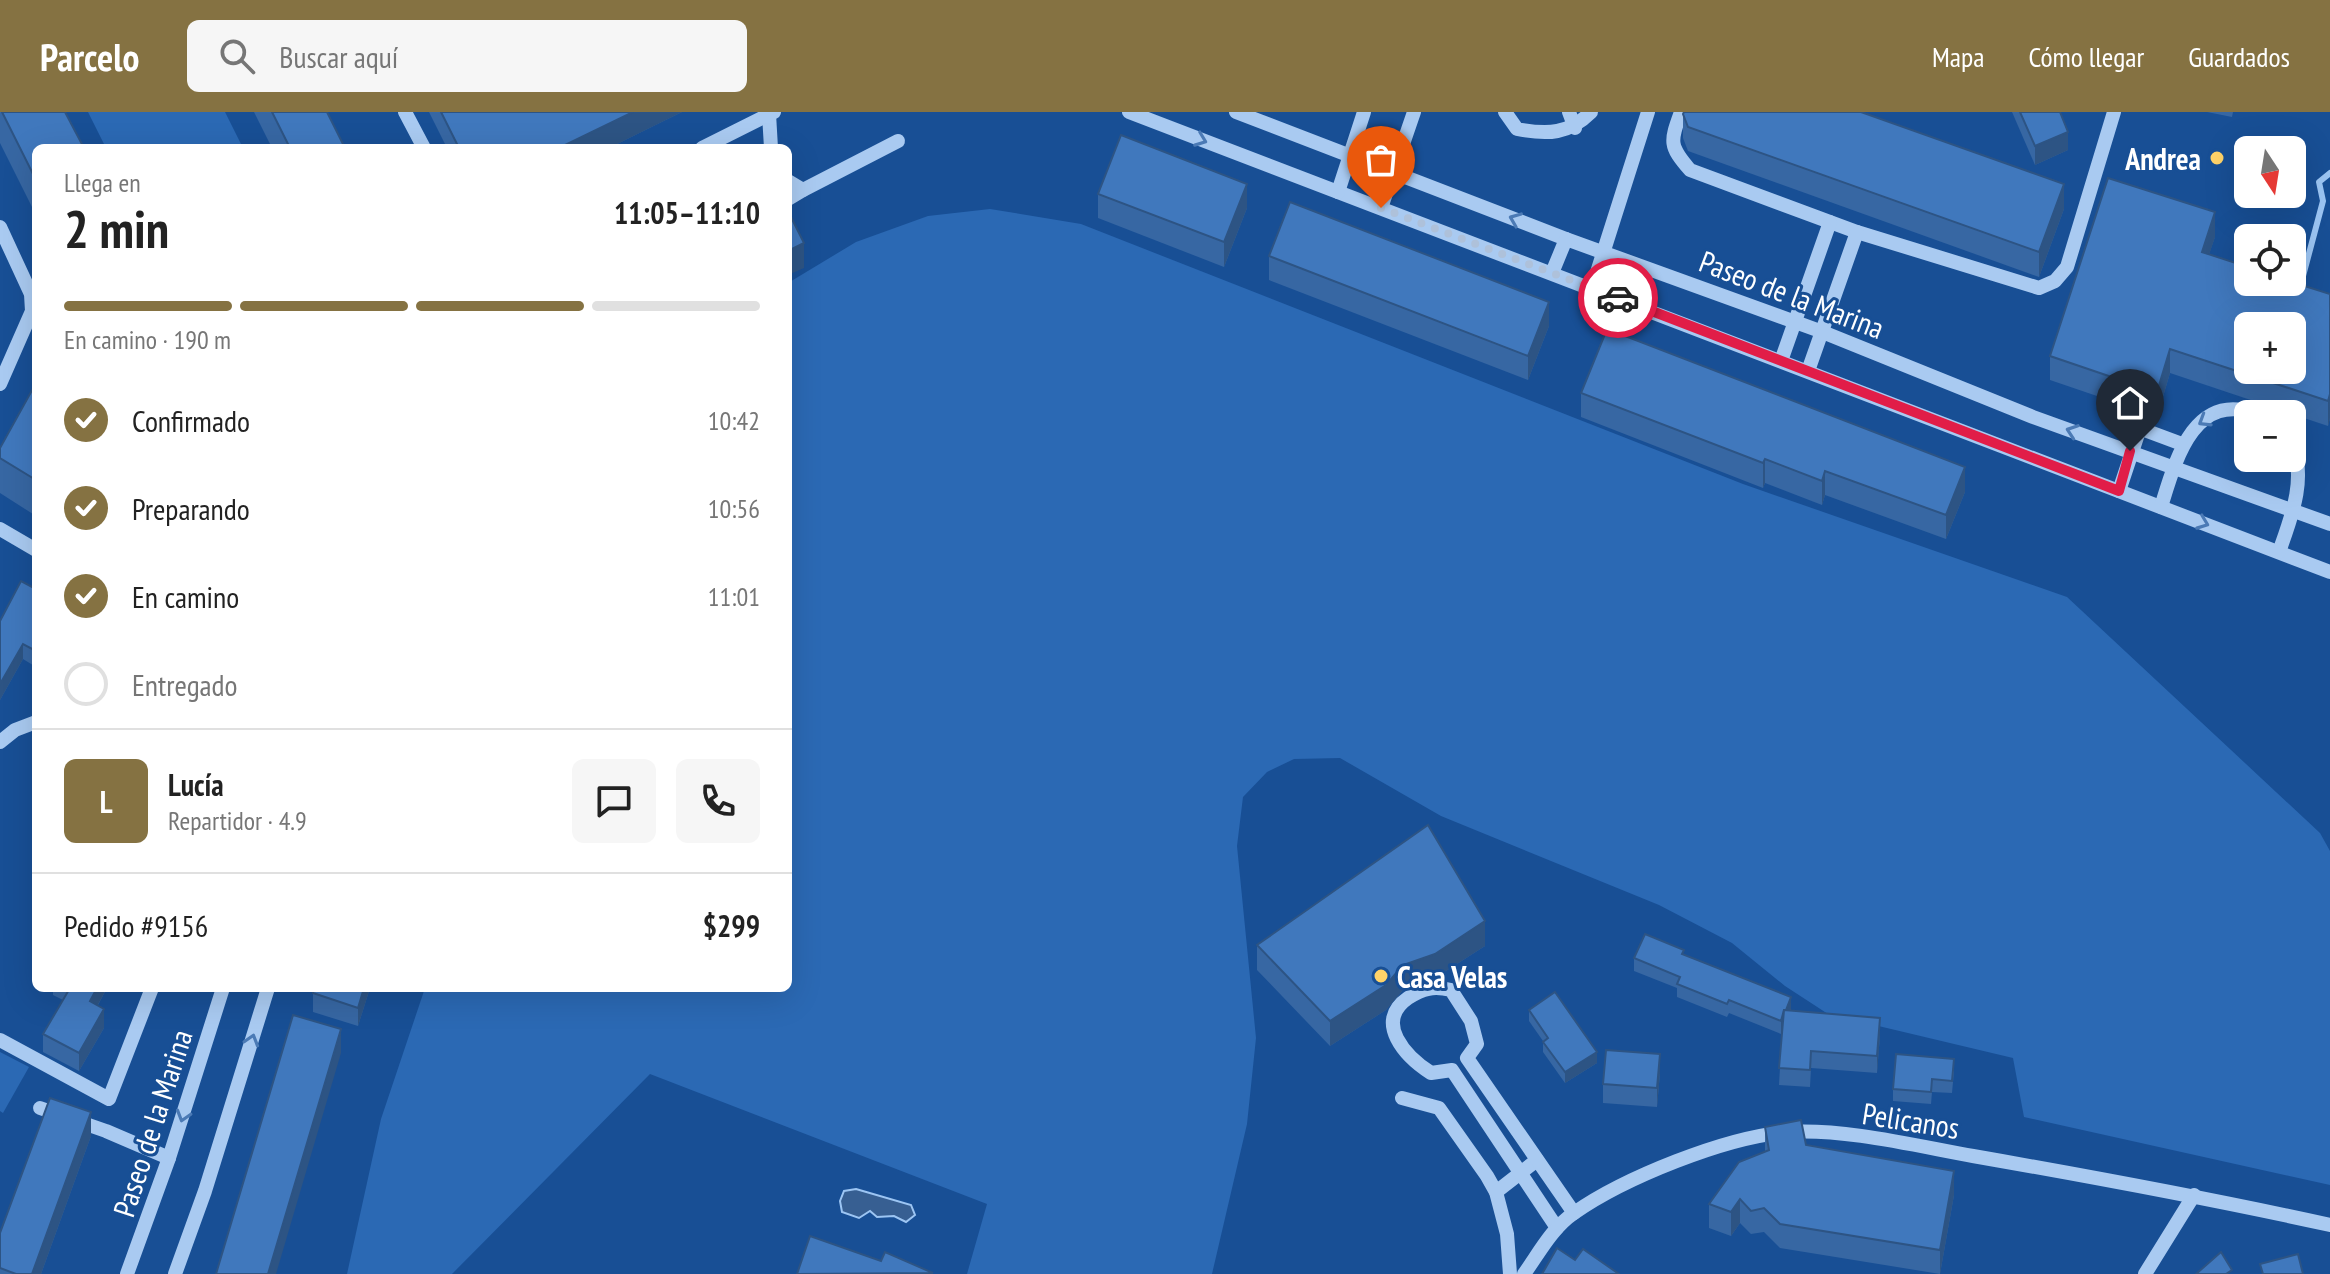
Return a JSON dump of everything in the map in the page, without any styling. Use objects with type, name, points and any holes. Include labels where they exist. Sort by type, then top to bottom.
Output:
[{"type":"street","points":[[405,112],[422,144]]},
{"type":"street","points":[[1129,112],[2330,572]]},
{"type":"street","name":"Paseo de la Marina","points":[[1236,112],[1566,239],[1820,331],[2033,417],[2330,524]]},
{"type":"street","points":[[1338,192],[1364,112]]},
{"type":"street","points":[[1381,208],[1414,112]]},
{"type":"street","points":[[1505,112],[1517,129],[1544,134],[1575,128],[1591,112]]},
{"type":"street","points":[[1569,112],[1575,128]]},
{"type":"street","points":[[1592,288],[1648,112]]},
{"type":"street","points":[[1681,112],[1671,139],[1675,153],[1690,170],[1857,232],[2039,288],[2055,281],[2067,267],[2114,112]]},
{"type":"street","points":[[710,144],[771,113],[771,144]]},
{"type":"street","points":[[792,197],[898,141]]},
{"type":"street","points":[[792,183],[803,190]]},
{"type":"street","points":[[1781,361],[1830,222]]},
{"type":"street","points":[[0,227],[31,294],[32,311],[0,384]]},
{"type":"street","points":[[1808,371],[1857,232]]},
{"type":"street","points":[[1552,273],[1566,239]]},
{"type":"street","points":[[2161,507],[2182,444],[2193,427],[2211,415],[2234,411]]},
{"type":"street","points":[[2119,491],[2141,423],[2182,444]]},
{"type":"street","points":[[2279,552],[2294,510],[2299,472]]},
{"type":"street","points":[[0,529],[32,548]]},
{"type":"street","points":[[0,742],[15,730],[32,724]]},
{"type":"street","points":[[1436,987],[1451,990],[1471,1021],[1477,1044],[1467,1058],[1452,1070],[1431,1073],[1403,1048],[1391,1028],[1393,1014],[1403,1002],[1420,991],[1436,987]]},
{"type":"street","points":[[0,1040],[109,1099],[150,992]]},
{"type":"street","name":"Paseo de la Marina","points":[[127,1274],[169,1158],[222,992]]},
{"type":"street","points":[[175,1274],[205,1191],[267,992]]},
{"type":"street","points":[[1467,1058],[1574,1213]]},
{"type":"street","points":[[1452,1070],[1557,1228]]},
{"type":"street","points":[[1402,1098],[1439,1108],[1496,1192],[1507,1234],[1510,1274]]},
{"type":"street","points":[[40,1108],[106,1131],[169,1158]]},
{"type":"street","name":"Pelicanos","points":[[1524,1274],[1557,1228],[1574,1213],[1691,1154],[1787,1132],[1870,1138],[2194,1195],[2330,1225]]},
{"type":"street","points":[[1496,1192],[1537,1160]]},
{"type":"street","points":[[2145,1274],[2194,1195]]},
{"type":"shaded area","points":[[88,112],[225,112],[241,144],[104,144]]},
{"type":"shaded area","points":[[990,209],[1081,224],[1743,484],[2067,597],[2320,833],[2330,851],[2330,1185],[2024,1117],[2013,1058],[1828,1014],[1785,986],[1732,943],[1659,905],[1441,816],[1340,758],[1294,759],[1267,772],[1243,797],[1237,846],[1256,1038],[1247,1124],[1212,1274],[967,1274],[987,1204],[650,1074],[452,1274],[347,1274],[381,1119],[424,992],[792,992],[792,281],[856,242],[928,216]]},
{"type":"shaded area","points":[[0,1052],[29,1067],[3,1113],[0,1111]]},
{"type":"shaded area","points":[[856,1189],[911,1205],[915,1215],[906,1222],[894,1216],[877,1217],[870,1211],[859,1218],[842,1212],[840,1201],[844,1191]]},
{"type":"building","points":[[2,112],[65,112],[82,144],[32,144],[32,172]]},
{"type":"building","points":[[272,112],[327,112],[343,144],[288,144]]},
{"type":"building","points":[[441,112],[633,112],[567,144],[457,144]]},
{"type":"building","points":[[1684,112],[1861,112],[2064,184],[2039,252],[1688,127]]},
{"type":"building","points":[[2020,112],[2060,112],[2068,132],[2035,146]]},
{"type":"building","points":[[1121,135],[1247,184],[1224,242],[1098,194]]},
{"type":"building","points":[[2108,178],[2215,212],[2202,252],[2234,262],[2234,296],[2306,296],[2306,286],[2330,294],[2328,401],[2276,384],[2306,384],[2306,312],[2234,312],[2234,370],[2170,349],[2157,392],[2145,385],[2138,386],[2050,356]]},
{"type":"building","points":[[1290,202],[1549,302],[1528,356],[1269,256]]},
{"type":"building","points":[[792,219],[804,243],[792,249]]},
{"type":"building","points":[[1607,329],[1965,467],[1946,515],[1825,471],[1822,481],[1765,459],[1763,463],[1581,393]]},
{"type":"building","points":[[32,390],[32,478],[0,458],[0,448]]},
{"type":"building","points":[[21,581],[32,587],[32,649],[23,644],[0,684],[0,621]]},
{"type":"building","points":[[1428,825],[1485,921],[1435,954],[1403,965],[1386,985],[1330,1021],[1257,945]]},
{"type":"building","points":[[1645,934],[1684,950],[1682,954],[1791,997],[1781,1021],[1677,984],[1680,977],[1634,958]]},
{"type":"building","points":[[68,992],[95,992],[90,1001],[104,1009],[79,1053],[43,1034]]},
{"type":"building","points":[[313,992],[363,992],[358,1008]]},
{"type":"building","points":[[1555,992],[1597,1052],[1565,1072],[1543,1042],[1548,1038],[1529,1010]]},
{"type":"building","points":[[1784,1010],[1880,1018],[1877,1056],[1811,1051],[1810,1070],[1779,1068]]},
{"type":"building","points":[[293,1015],[341,1029],[268,1274],[216,1274]]},
{"type":"building","points":[[1606,1050],[1660,1054],[1657,1088],[1603,1084]]},
{"type":"building","points":[[1896,1054],[1954,1059],[1952,1081],[1932,1079],[1931,1092],[1893,1089]]},
{"type":"building","points":[[50,1098],[91,1112],[32,1274],[16,1274],[0,1268],[0,1233]]},
{"type":"building","points":[[1801,1120],[1806,1145],[1954,1171],[1940,1250],[1780,1224],[1764,1208],[1751,1211],[1740,1199],[1731,1212],[1709,1204],[1739,1162],[1769,1150],[1765,1127]]},
{"type":"building","points":[[810,1236],[881,1261],[885,1252],[933,1273],[797,1274]]},
{"type":"building","points":[[1557,1248],[1575,1260],[1583,1249],[1619,1274],[1542,1274]]},
{"type":"building","points":[[2221,1252],[2232,1270],[2226,1274],[2196,1274]]},
{"type":"building","points":[[2298,1254],[2303,1274],[2263,1274],[2260,1264]]},
{"type":"waterway","points":[[2306,265],[2323,201],[2319,182],[2330,173]]},
{"type":"way so far","points":[[1381,208],[1618,298]]},
{"type":"place","name":"Andrea","points":[[2217,158]]},
{"type":"place","name":"Casa Velas","points":[[1381,976]]},
{"type":"route","points":[[1618,298],[2119,491],[2130,451]]}]
